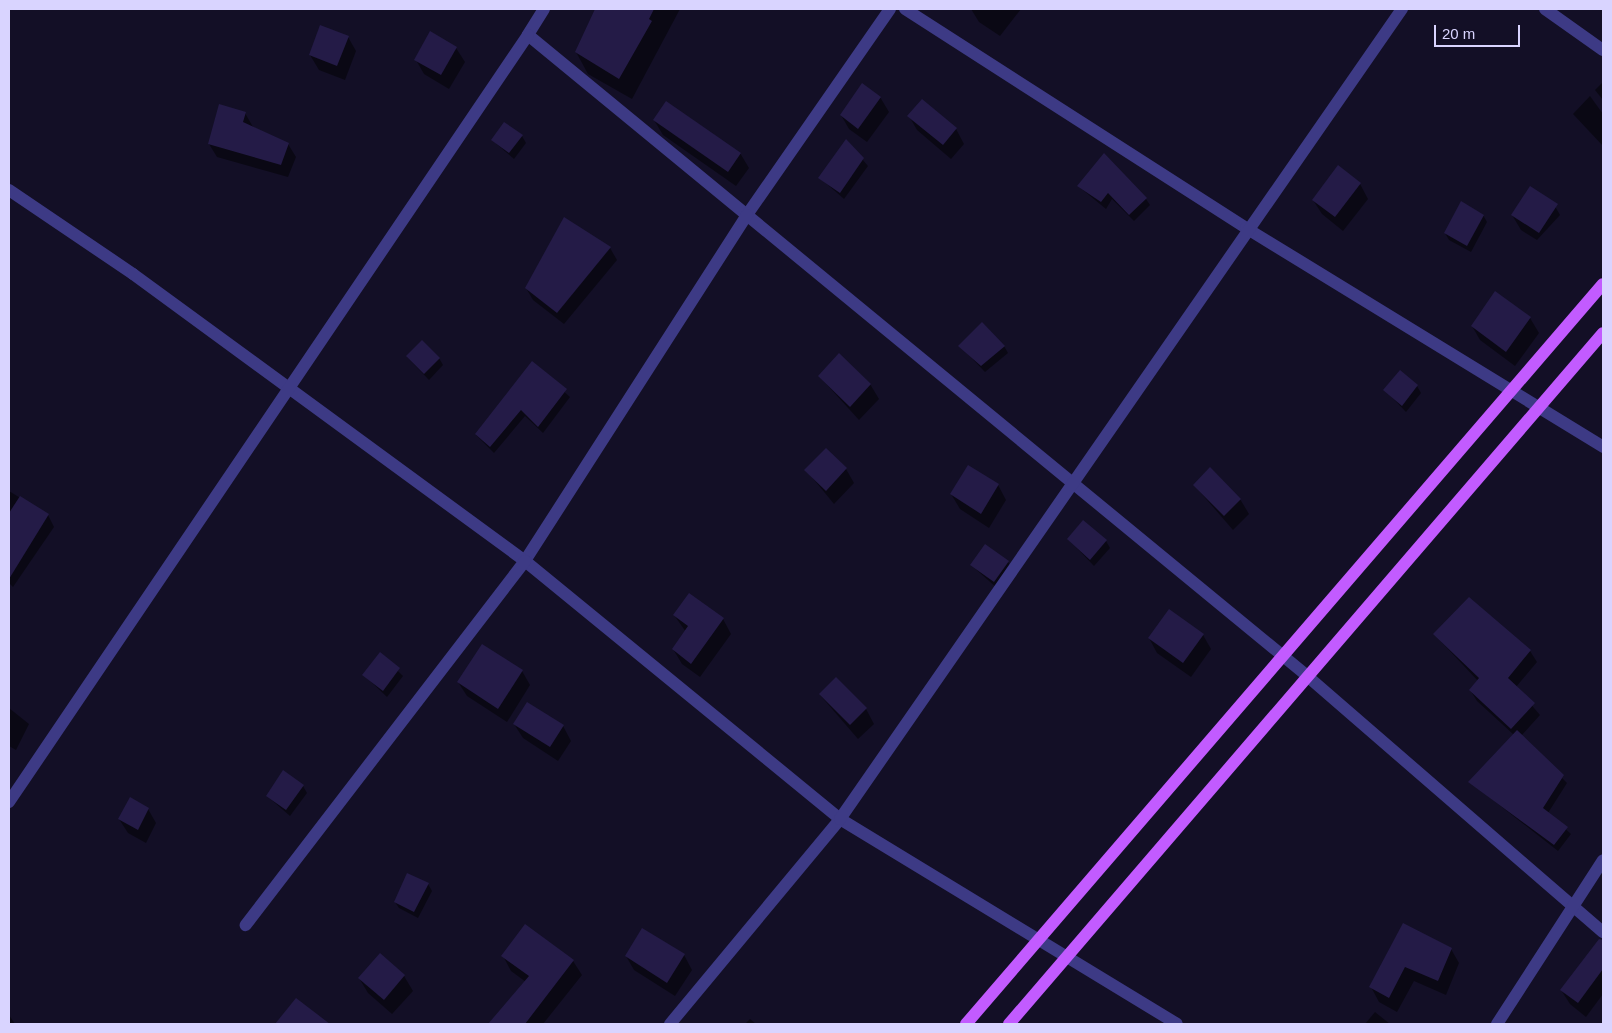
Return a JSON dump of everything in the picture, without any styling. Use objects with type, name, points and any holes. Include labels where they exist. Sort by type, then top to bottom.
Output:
[{"type":"main road","points":[[966,1024],[1279,656],[1603,284]]},
{"type":"main road","points":[[1009,1024],[1306,675],[1603,333]]},
{"type":"street","points":[[9,802],[544,9]]},
{"type":"street","points":[[246,925],[525,561],[747,214],[890,9]]},
{"type":"street","points":[[905,9],[1246,228],[1541,406],[1603,447]]},
{"type":"street","points":[[670,1024],[840,820],[1246,228],[1402,9]]},
{"type":"street","points":[[1545,9],[1603,50]]},
{"type":"street","points":[[528,35],[1071,481],[1279,656],[1306,675],[1603,932]]},
{"type":"street","points":[[9,190],[290,388],[525,561],[840,820],[1065,958],[1177,1024]]},
{"type":"street","points":[[1497,1024],[1575,907],[1603,860]]},
{"type":"building","points":[[595,9],[654,9],[649,19],[652,21],[619,79],[575,52]]},
{"type":"building","points":[[320,25],[349,36],[337,66],[309,55]]},
{"type":"building","points":[[430,31],[457,47],[441,75],[414,60]]},
{"type":"building","points":[[862,83],[881,97],[858,129],[840,115]]},
{"type":"building","points":[[922,99],[957,128],[943,145],[907,116]]},
{"type":"building","points":[[666,101],[741,153],[728,172],[653,120]]},
{"type":"building","points":[[219,104],[246,112],[243,122],[289,143],[281,165],[208,144]]},
{"type":"building","points":[[504,122],[523,135],[509,153],[491,140]]},
{"type":"building","points":[[846,139],[864,158],[840,193],[818,178]]},
{"type":"building","points":[[1104,153],[1147,198],[1129,215],[1108,193],[1101,202],[1077,186]]},
{"type":"building","points":[[1338,165],[1361,183],[1335,217],[1312,200]]},
{"type":"building","points":[[1530,186],[1558,204],[1539,233],[1511,215]]},
{"type":"building","points":[[1461,201],[1484,215],[1467,246],[1444,233]]},
{"type":"building","points":[[564,217],[611,247],[557,313],[525,288]]},
{"type":"building","points":[[1495,291],[1531,317],[1506,352],[1471,326]]},
{"type":"building","points":[[982,322],[1005,346],[981,366],[958,346]]},
{"type":"building","points":[[422,340],[440,358],[424,374],[406,356]]},
{"type":"building","points":[[839,353],[871,384],[850,407],[818,376]]},
{"type":"building","points":[[532,361],[567,389],[538,427],[521,410],[490,447],[475,434]]},
{"type":"building","points":[[1400,370],[1418,385],[1402,406],[1383,390]]},
{"type":"building","points":[[826,448],[847,468],[826,491],[804,470]]},
{"type":"building","points":[[968,465],[999,484],[981,514],[950,494]]},
{"type":"building","points":[[1210,467],[1241,499],[1224,516],[1193,485]]},
{"type":"building","points":[[20,496],[49,514],[9,579],[9,513]]},
{"type":"building","points":[[1083,520],[1107,540],[1090,560],[1067,539]]},
{"type":"building","points":[[985,544],[1009,561],[994,582],[970,565]]},
{"type":"building","points":[[689,593],[724,618],[691,664],[672,649],[688,626],[673,615]]},
{"type":"building","points":[[1469,597],[1531,650],[1508,678],[1535,703],[1511,729],[1469,690],[1479,678],[1433,634]]},
{"type":"building","points":[[1169,609],[1204,634],[1183,663],[1148,638]]},
{"type":"building","points":[[482,644],[523,670],[498,709],[457,682]]},
{"type":"building","points":[[380,652],[400,668],[383,691],[362,675]]},
{"type":"building","points":[[836,677],[867,708],[850,725],[819,694]]},
{"type":"building","points":[[527,702],[564,725],[550,747],[513,724]]},
{"type":"building","points":[[1517,730],[1564,775],[1543,808],[1568,827],[1554,845],[1468,782]]},
{"type":"building","points":[[283,770],[304,785],[286,810],[266,796]]},
{"type":"building","points":[[130,797],[149,808],[138,830],[118,819]]},
{"type":"building","points":[[407,873],[429,883],[414,912],[394,902]]},
{"type":"building","points":[[1403,923],[1452,948],[1438,981],[1405,967],[1389,998],[1369,987]]},
{"type":"building","points":[[525,924],[574,960],[525,1024],[488,1024],[529,976],[501,956]]},
{"type":"building","points":[[642,928],[685,954],[667,983],[625,956]]},
{"type":"building","points":[[1599,939],[1603,940],[1603,969],[1578,1003],[1560,990]]},
{"type":"building","points":[[380,953],[405,975],[384,1000],[358,978]]},
{"type":"building","points":[[296,998],[330,1024],[275,1024]]}]
